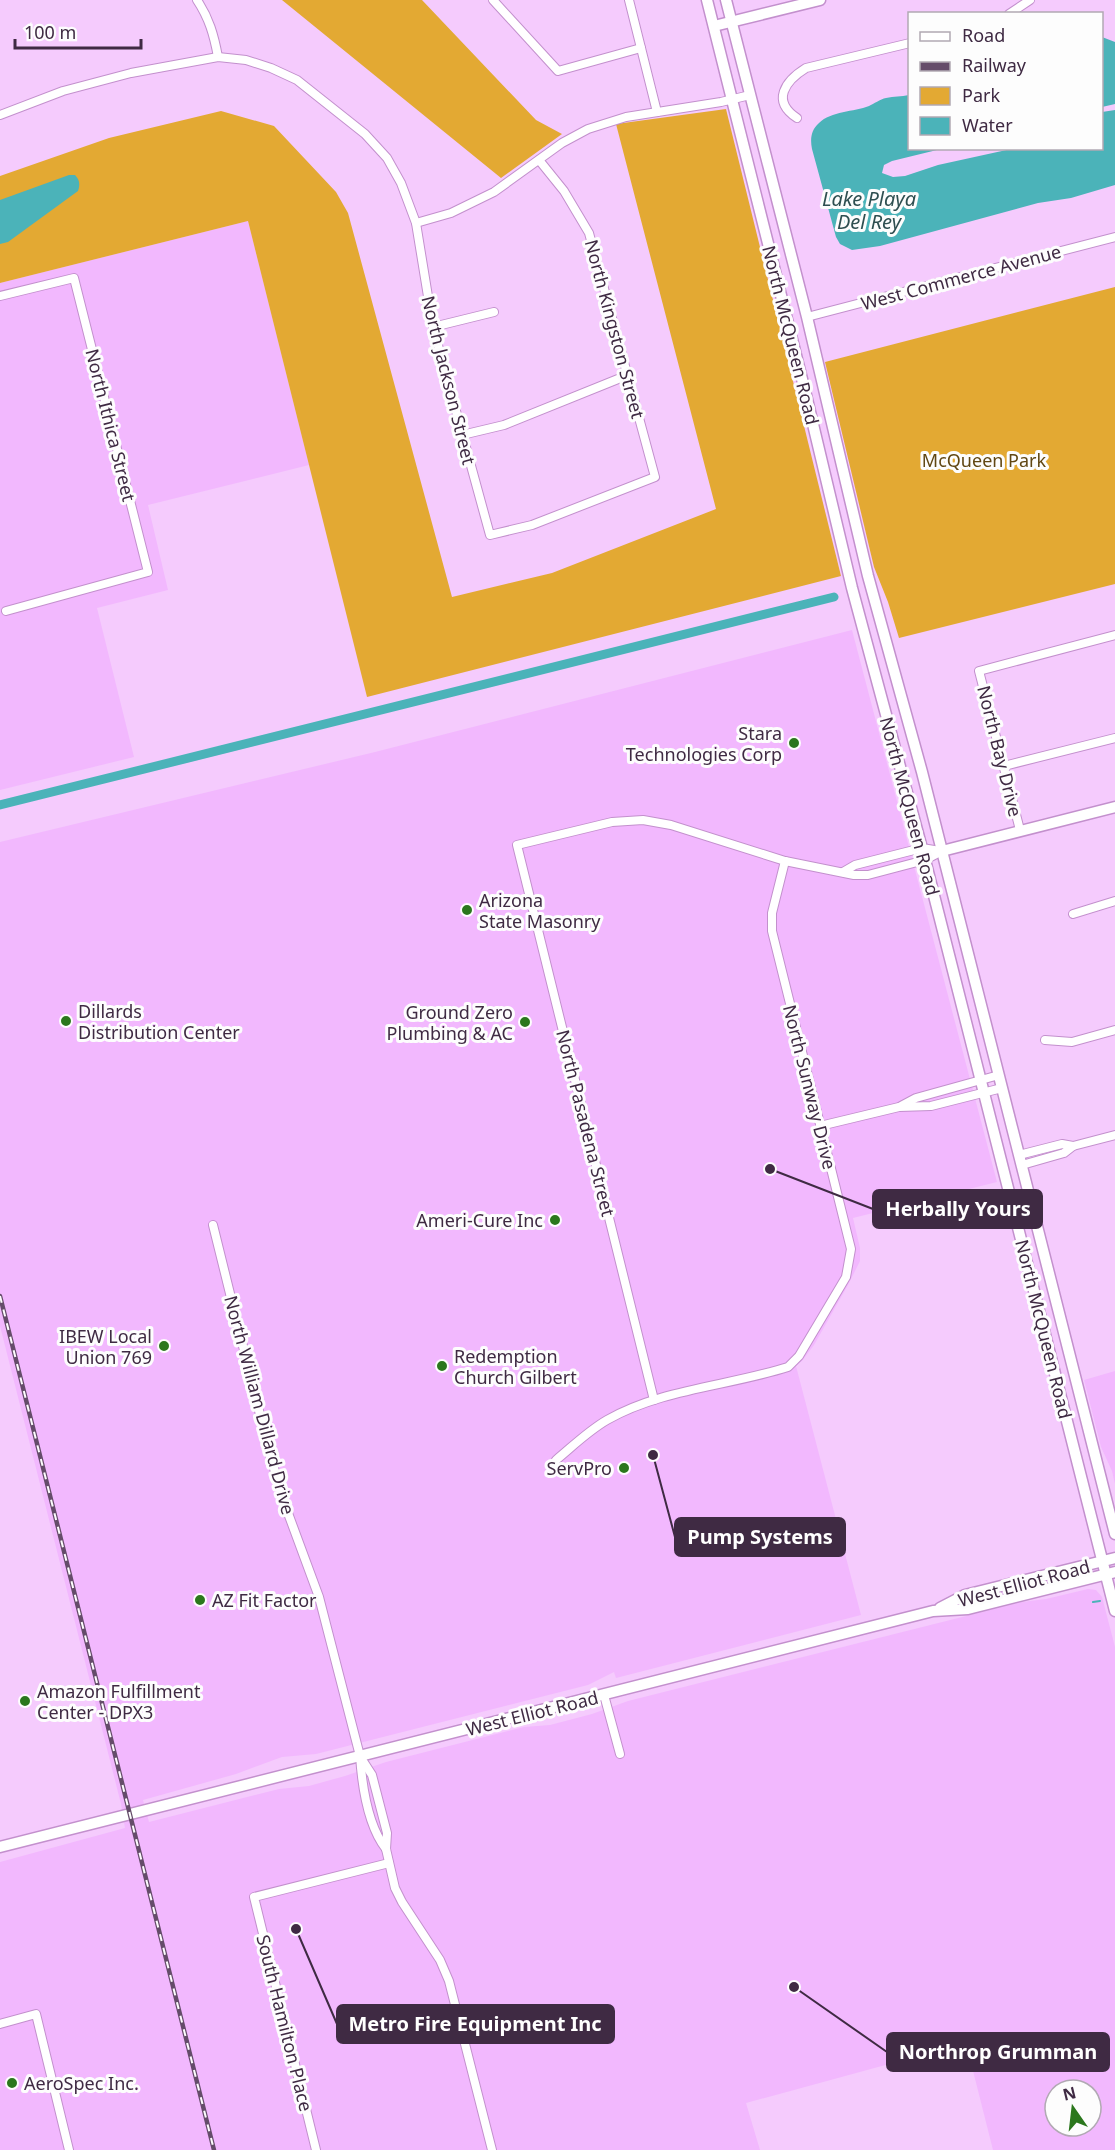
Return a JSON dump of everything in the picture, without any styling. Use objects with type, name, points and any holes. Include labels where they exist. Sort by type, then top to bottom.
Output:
[{"type":"main road","name":"North McQueen Road","points":[[707,0],[852,588],[922,848],[1102,1562],[1110,1574],[1115,1611]]},
{"type":"main road","name":"North McQueen Road","points":[[726,0],[826,394],[870,584],[942,851],[1115,1534]]},
{"type":"main road","points":[[714,26],[802,2],[820,0]]},
{"type":"main road","points":[[807,399],[826,394]]},
{"type":"main road","points":[[852,588],[870,584]]},
{"type":"main road","points":[[942,851],[1115,807]]},
{"type":"main road","points":[[1042,1323],[1061,1319]]},
{"type":"main road","name":"West Elliot Road","points":[[933,1611],[965,1595],[1115,1558]]},
{"type":"main road","name":"West Elliot Road","points":[[0,1847],[933,1611],[968,1609],[1110,1574]]},
{"type":"street","points":[[197,0],[214,34],[218,57]]},
{"type":"street","points":[[493,0],[558,71],[641,48]]},
{"type":"street","points":[[629,0],[657,112]]},
{"type":"street","points":[[1012,12],[1030,0]]},
{"type":"street","points":[[797,118],[786,111],[782,102],[784,90],[793,76],[806,68],[908,43]]},
{"type":"street","name":"North Jackson Street","points":[[0,115],[75,88],[131,74],[218,57],[246,60],[297,80],[365,134],[387,158],[401,183],[416,223],[433,327],[490,536]]},
{"type":"street","points":[[416,223],[452,213],[494,192],[562,143],[588,129],[627,117],[750,95]]},
{"type":"street","name":"North Kingston Street","points":[[490,536],[532,525],[655,477],[589,233],[564,191],[539,160]]},
{"type":"street","name":"West Commerce Avenue","points":[[807,317],[1115,237]]},
{"type":"street","name":"North Ithica Street","points":[[0,297],[74,278],[148,572],[6,611]]},
{"type":"street","points":[[433,327],[494,312]]},
{"type":"street","points":[[462,435],[504,425],[628,375]]},
{"type":"street","name":"North Bay Drive","points":[[1020,830],[979,671],[1115,635]]},
{"type":"street","points":[[1004,766],[1115,738]]},
{"type":"street","name":"North Pasadena Street","points":[[654,1400],[517,845],[612,822],[643,820],[671,825],[785,861]]},
{"type":"street","points":[[843,872],[855,865],[922,848],[942,851]]},
{"type":"street","points":[[785,861],[854,875],[868,875],[925,860],[942,851]]},
{"type":"street","name":"North Sunway Drive","points":[[556,1460],[586,1434],[608,1420],[654,1400],[788,1366],[799,1356],[846,1277],[851,1249],[772,931],[772,913],[785,861]]},
{"type":"street","points":[[1073,914],[1115,901]]},
{"type":"street","points":[[1046,1040],[1072,1042],[1115,1030]]},
{"type":"street","points":[[899,1107],[916,1098],[999,1075]]},
{"type":"street","points":[[820,1126],[899,1107],[931,1106],[1002,1088]]},
{"type":"street","points":[[1020,1160],[1057,1155],[1073,1146],[1115,1135]]},
{"type":"street","points":[[1020,1160],[1062,1144],[1073,1146]]},
{"type":"street","points":[[1055,1146],[1057,1155]]},
{"type":"street","name":"North William Dillard Drive","points":[[213,1225],[270,1455],[285,1504],[319,1597],[360,1756],[372,1775],[387,1833],[386,1849],[395,1888],[440,1960],[450,1981],[492,2150]]},
{"type":"street","points":[[604,1695],[620,1754]]},
{"type":"street","name":"South Hamilton Place","points":[[316,2150],[254,1897],[389,1863]]},
{"type":"street","points":[[0,2024],[36,2014],[69,2150]]},
{"type":"shaded area","points":[[248,221],[309,465],[148,505],[168,590],[97,608],[134,757],[0,790],[0,283]]},
{"type":"shaded area","points":[[852,630],[997,1182],[853,1218],[860,1248],[860,1261],[814,1345],[796,1366],[861,1615],[616,1678],[614,1672],[588,1685],[316,1754],[282,1757],[236,1774],[143,1800],[149,1822],[279,1789],[309,1786],[386,1762],[524,1727],[550,1725],[592,1714],[628,1701],[1022,1602],[1088,1589],[1096,1590],[1102,1597],[1115,1647],[1115,2150],[993,2150],[966,2043],[746,2103],[760,2150],[0,2150],[0,1862],[125,1828],[121,1804],[0,1326],[0,842],[375,752]]},
{"type":"shaded area","points":[[1115,1371],[1115,1484],[1101,1447],[1084,1380]]},
{"type":"green space","points":[[282,0],[422,0],[536,120],[562,134],[501,178]]},
{"type":"green space","points":[[726,109],[841,576],[367,697],[248,221],[0,283],[0,176],[109,138],[221,111],[274,126],[336,192],[348,213],[452,597],[552,573],[716,509],[616,124]]},
{"type":"green space","name":"McQueen Park","points":[[1115,287],[1115,584],[899,638],[874,567],[825,362]]},
{"type":"water","points":[[1103,37],[1115,42],[1115,104],[1103,107]]},
{"type":"water","name":"Lake Playa Del Rey","points":[[908,95],[908,150],[937,150],[884,165],[882,173],[893,177],[905,176],[938,165],[1006,150],[1103,150],[1103,112],[1115,110],[1115,185],[1071,198],[1038,203],[880,246],[852,250],[840,244],[836,237],[811,138],[816,126],[824,119],[869,106],[884,99]]},
{"type":"water","points":[[69,175],[75,175],[78,179],[78,191],[8,242],[0,244],[0,200]]},
{"type":"waterway","points":[[0,805],[834,597]]},
{"type":"waterway","points":[[1093,1602],[1100,1601]]},
{"type":"railway","points":[[0,1296],[214,2150]]},
{"type":"place","name":"Stara Technologies Corp","points":[[794,743]]},
{"type":"place","name":"Arizona State Masonry","points":[[467,910]]},
{"type":"place","name":"Dillards Distribution Center","points":[[66,1021]]},
{"type":"place","name":"Ground Zero Plumbing & AC","points":[[525,1022]]},
{"type":"place","name":"Herbally Yours","points":[[770,1169]]},
{"type":"place","name":"Ameri-Cure Inc","points":[[555,1220]]},
{"type":"place","name":"IBEW Local Union 769","points":[[164,1346]]},
{"type":"place","name":"Redemption Church Gilbert","points":[[442,1366]]},
{"type":"place","name":"Pump Systems","points":[[653,1455]]},
{"type":"place","name":"ServPro","points":[[624,1468]]},
{"type":"place","name":"AZ Fit Factor","points":[[200,1600]]},
{"type":"place","name":"Amazon Fulfillment Center - DPX3","points":[[25,1701]]},
{"type":"place","name":"Metro Fire Equipment Inc","points":[[296,1929]]},
{"type":"place","name":"Northrop Grumman","points":[[794,1987]]},
{"type":"place","name":"AeroSpec Inc.","points":[[12,2083]]}]
